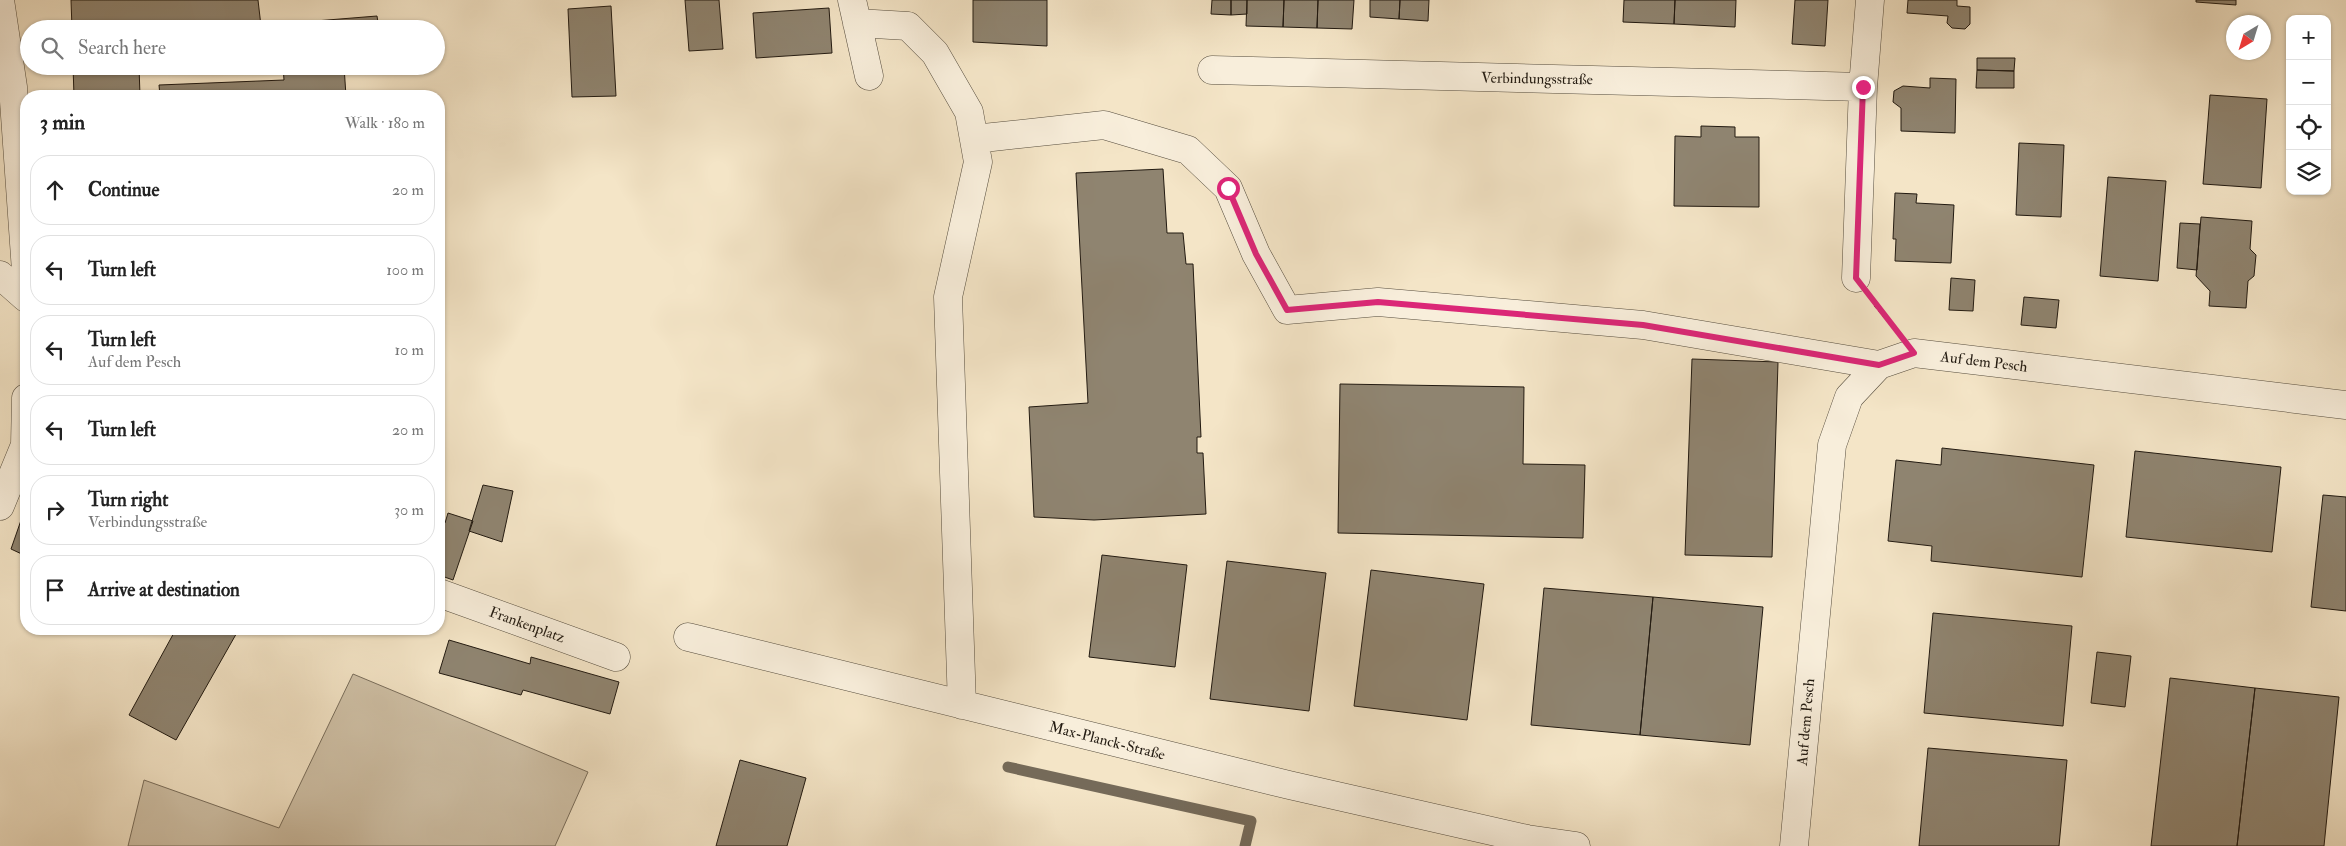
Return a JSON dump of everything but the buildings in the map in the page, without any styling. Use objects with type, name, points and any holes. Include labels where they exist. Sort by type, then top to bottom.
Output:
[{"type":"street","points":[[0,0],[13,87],[20,186]]},
{"type":"street","points":[[1856,278],[1863,87],[1870,0]]},
{"type":"street","points":[[869,76],[854,12],[908,26],[935,53],[969,112],[978,162],[948,297],[962,705]]},
{"type":"street","name":"Verbindungsstraße","points":[[1212,70],[1863,87]]},
{"type":"street","points":[[974,139],[1104,125],[1188,150],[1228,188],[1256,254],[1287,310],[1378,302],[1643,325],[1879,365]]},
{"type":"street","points":[[0,275],[20,293]]},
{"type":"street","name":"Auf dem Pesch","points":[[1794,846],[1832,445],[1849,397],[1879,365],[1914,353],[2346,405]]},
{"type":"street","points":[[0,506],[20,459]]},
{"type":"street","name":"Frankenplatz","points":[[445,595],[616,657]]},
{"type":"street","name":"Max-Planck-Straße","points":[[688,637],[1526,843],[1576,846]]},
{"type":"path","points":[[1856,278],[1914,353]]},
{"type":"shaded area","points":[[353,674],[588,772],[555,846],[128,846],[144,780],[279,828]]},
{"type":"waterway","points":[[1008,767],[1251,821],[1245,846]]},
{"type":"route","points":[[1228,188],[1256,254],[1287,310],[1378,302],[1643,325],[1879,365],[1914,353],[1856,278],[1863,87]]}]
